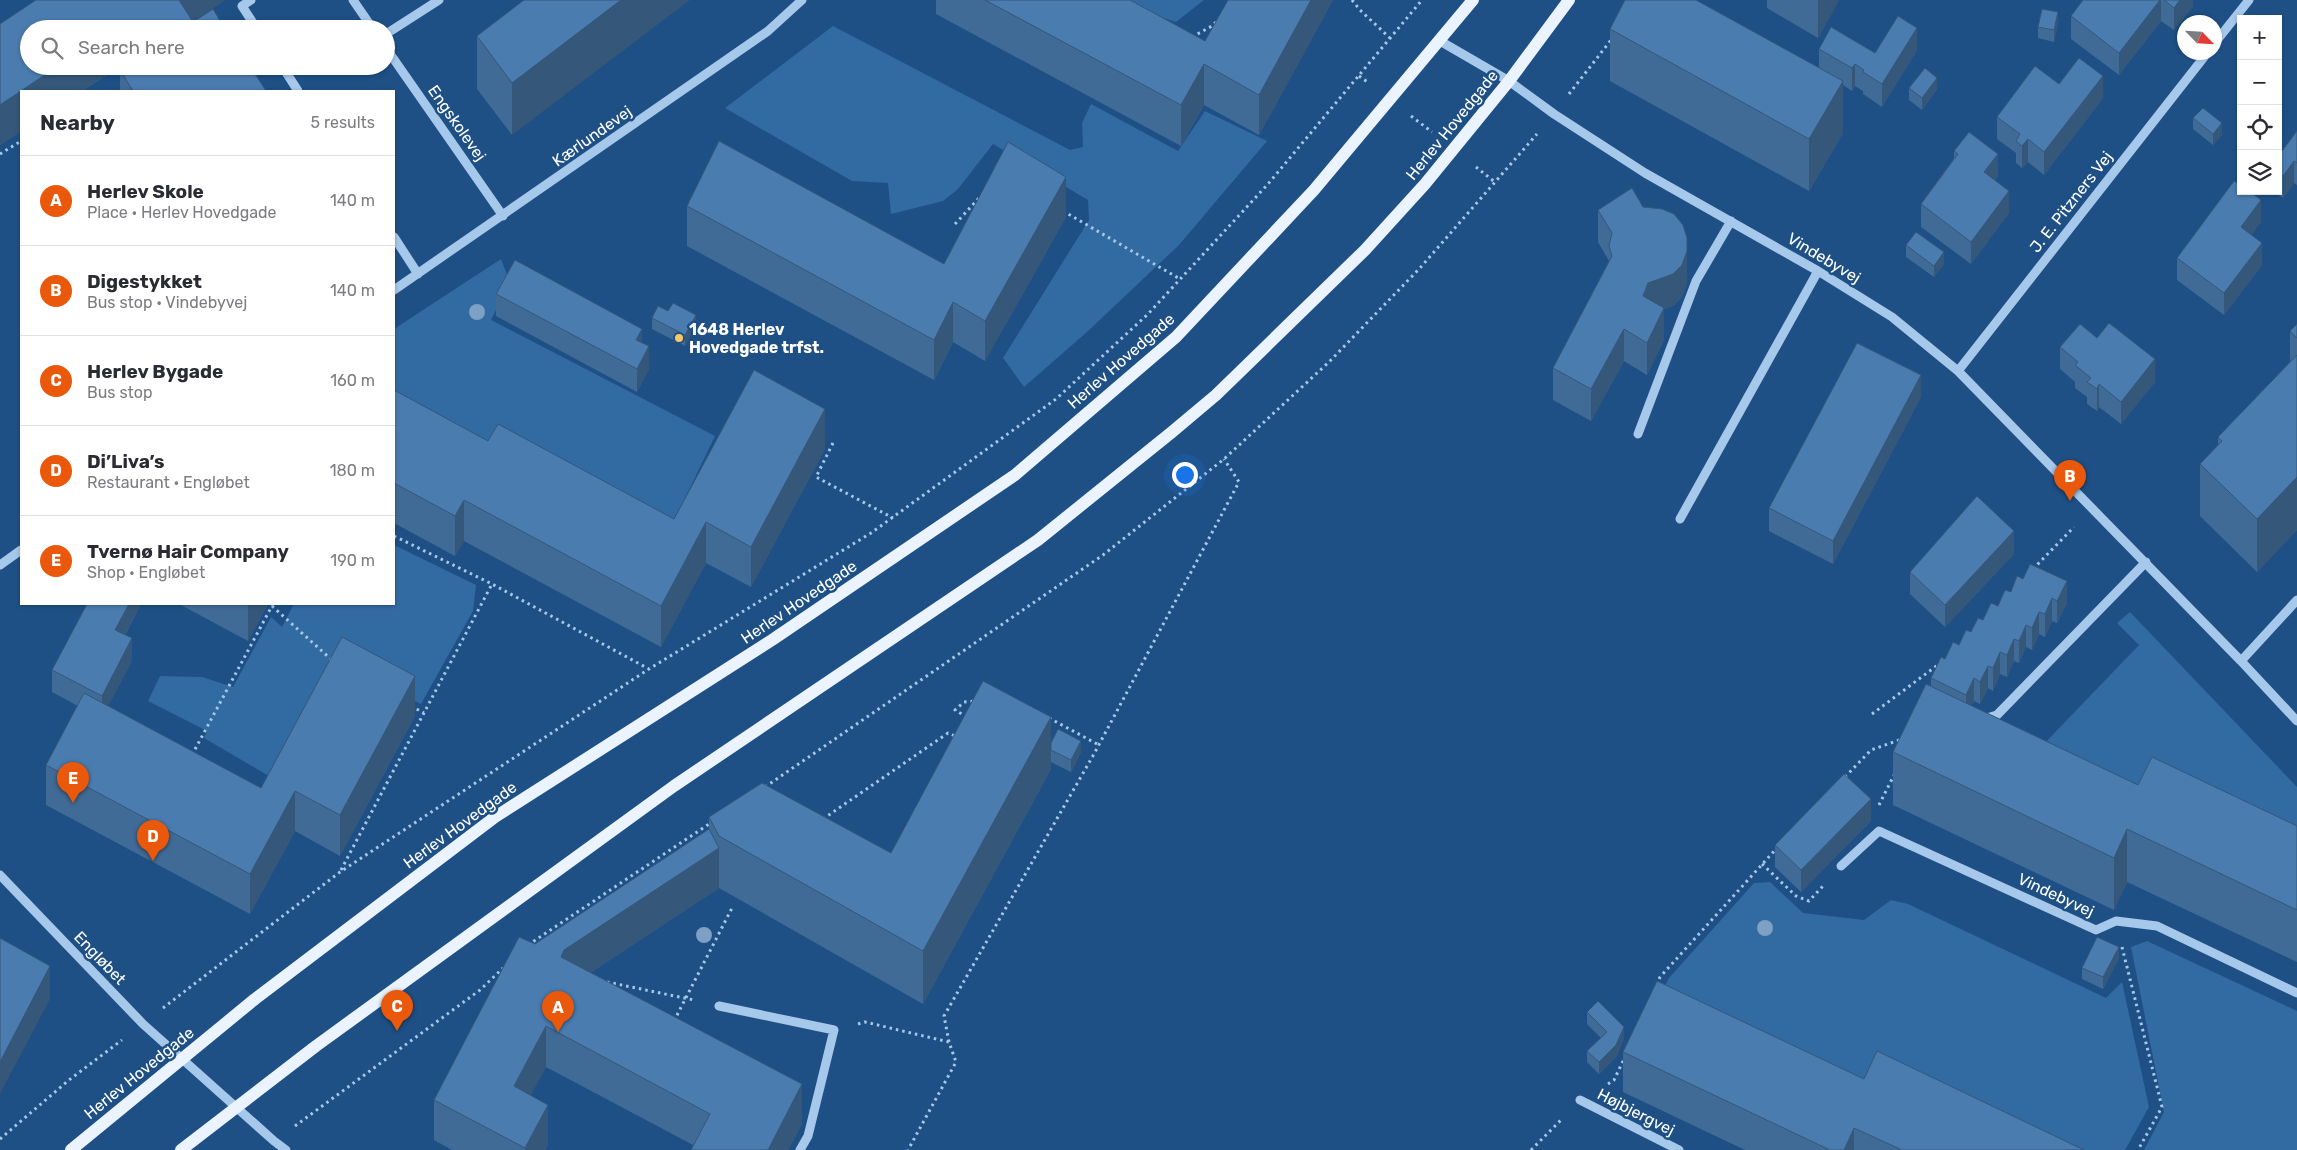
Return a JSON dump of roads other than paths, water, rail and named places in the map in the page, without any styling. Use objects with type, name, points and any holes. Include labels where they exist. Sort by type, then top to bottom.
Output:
[{"type":"main road","name":"Herlev Hovedgade","points":[[71,1150],[255,999],[495,817],[772,640],[1015,475],[1176,337],[1314,190],[1473,0]]},
{"type":"main road","name":"Herlev Hovedgade","points":[[181,1150],[324,1041],[674,786],[1038,540],[1216,395],[1365,250],[1509,81],[1569,0]]},
{"type":"street","points":[[251,0],[242,6],[251,20]]},
{"type":"street","points":[[353,0],[367,20]]},
{"type":"street","points":[[395,28],[440,0]]},
{"type":"street","name":"Kærlundevej","points":[[395,289],[768,32],[802,0]]},
{"type":"street","points":[[2222,34],[2249,0]]},
{"type":"street","name":"Vindebyvej","points":[[1440,41],[1509,81],[1554,114],[1645,173],[1818,270],[1892,317],[1958,371],[2241,660],[2297,721]]},
{"type":"street","name":"J. E. Pitzners Vej","points":[[1958,371],[2202,60]]},
{"type":"street","name":"Engskolevej","points":[[395,61],[503,216]]},
{"type":"street","points":[[288,75],[297,90]]},
{"type":"street","points":[[1638,434],[1696,281],[1731,221]]},
{"type":"street","points":[[395,239],[418,274]]},
{"type":"street","points":[[1680,519],[1818,270]]},
{"type":"street","points":[[0,565],[20,551]]},
{"type":"street","points":[[1981,720],[1997,714],[2146,562]]},
{"type":"street","points":[[2241,660],[2297,600]]},
{"type":"street","name":"Vindebyvej","points":[[1841,866],[1879,831],[2096,930],[2116,921],[2157,926],[2297,993]]},
{"type":"street","name":"Engløbet","points":[[0,875],[143,1024],[236,1108],[286,1150]]},
{"type":"street","points":[[719,1006],[834,1030],[810,1127],[800,1150]]},
{"type":"street","name":"Højbjergvej","points":[[1580,1100],[1679,1150]]},
{"type":"place","name":"1648 Herlev Hovedgade trfst.","points":[[679,338]]},
{"type":"place","name":"Digestykket","points":[[2070,501]]},
{"type":"place","name":"Tvernø Hair Company","points":[[73,803]]},
{"type":"place","name":"Di’Liva’s","points":[[153,861]]},
{"type":"place","name":"Herlev Bygade","points":[[397,1031]]},
{"type":"place","name":"Herlev Skole","points":[[558,1032]]}]
